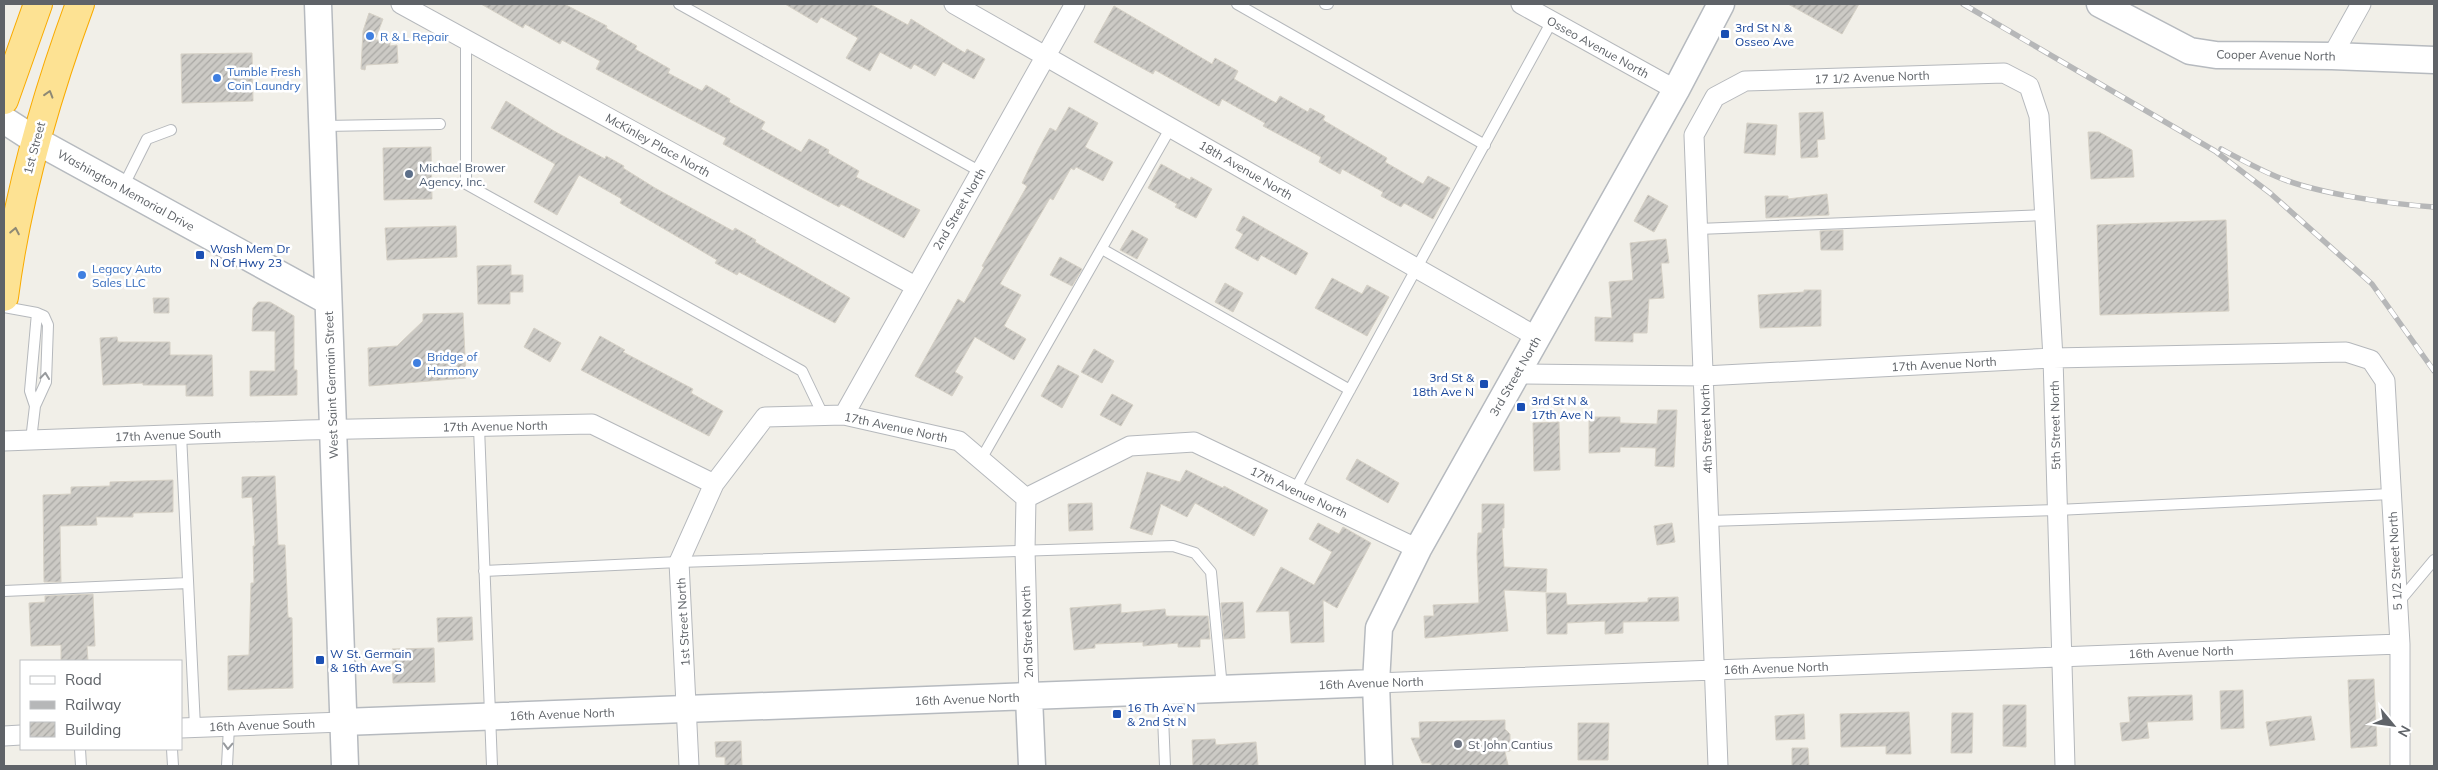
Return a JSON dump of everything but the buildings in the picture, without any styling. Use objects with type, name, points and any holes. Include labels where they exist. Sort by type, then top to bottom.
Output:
[{"type":"highway","points":[[4,100],[38,4]]},
{"type":"highway","name":"1st Street","points":[[4,297],[22,193],[35,140],[80,4]]},
{"type":"street","name":"West Saint Germain Street","points":[[318,4],[345,766]]},
{"type":"street","name":"McKinley Place North","points":[[401,4],[915,286]]},
{"type":"street","name":"18th Avenue North","points":[[954,4],[1537,337]]},
{"type":"street","name":"2nd Street North","points":[[844,415],[1075,4]]},
{"type":"street","name":"Osseo Avenue North","points":[[1521,4],[1676,90]]},
{"type":"street","name":"3rd Street North","points":[[1379,766],[1376,682],[1379,628],[1418,549],[1676,90],[1721,4]]},
{"type":"street","name":"Cooper Avenue North","points":[[2100,4],[2190,51],[2216,55],[2332,56],[2434,60]]},
{"type":"street","points":[[2332,56],[2361,4]]},
{"type":"street","name":"17 1/2 Avenue North","points":[[1715,97],[1745,81],[2004,73],[2029,86]]},
{"type":"street","name":"5th Street North","points":[[2029,86],[2039,116],[2053,358],[2060,656],[2065,766]]},
{"type":"street","name":"4th Street North","points":[[1715,97],[1694,135],[1718,766]]},
{"type":"street","name":"Washington Memorial Drive","points":[[4,120],[35,140],[328,301]]},
{"type":"street","name":"17th Avenue North","points":[[1516,374],[1704,376],[2053,358],[2346,352],[2371,360]]},
{"type":"street","name":"5 1/2 Street North","points":[[2371,360],[2385,380],[2400,644],[2400,766]]},
{"type":"street","name":"17th Avenue North","points":[[333,430],[592,424],[714,484],[765,417],[844,415],[959,441],[980,461],[1026,498],[1130,446],[1194,442],[1418,549]]},
{"type":"street","name":"17th Avenue South","points":[[4,441],[333,430]]},
{"type":"street","name":"1st Street North","points":[[689,766],[679,562],[714,484]]},
{"type":"street","name":"2nd Street North","points":[[1026,498],[1025,550],[1032,766]]},
{"type":"street","name":"16th Avenue North","points":[[343,722],[2400,644]]},
{"type":"street","name":"16th Avenue South","points":[[188,728],[343,722]]},
{"type":"street","points":[[4,736],[20,735]]},
{"type":"lane","points":[[679,4],[980,172]]},
{"type":"lane","points":[[1237,4],[1485,144]]},
{"type":"lane","points":[[1295,490],[1552,21]]},
{"type":"lane","points":[[466,39],[466,184],[802,371],[823,415]]},
{"type":"lane","points":[[323,126],[440,124]]},
{"type":"lane","points":[[980,461],[1171,127]]},
{"type":"lane","points":[[122,188],[147,139],[171,130]]},
{"type":"lane","points":[[1698,229],[2045,215]]},
{"type":"lane","points":[[1102,249],[1350,390]]},
{"type":"lane","points":[[4,307],[38,313],[44,316],[48,325],[46,382],[36,406],[31,440]]},
{"type":"lane","points":[[36,406],[30,391],[38,313]]},
{"type":"lane","points":[[479,427],[492,766]]},
{"type":"lane","points":[[181,434],[188,583],[188,728]]},
{"type":"lane","points":[[1709,521],[2057,510],[2391,494]]},
{"type":"lane","points":[[484,571],[679,562],[1173,546],[1195,554],[1211,572],[1222,689]]},
{"type":"lane","points":[[2397,604],[2434,560]]},
{"type":"lane","points":[[4,591],[188,583]]},
{"type":"lane","points":[[1162,691],[1165,766]]},
{"type":"lane","points":[[228,766],[229,726]]},
{"type":"lane","points":[[80,750],[81,766]]},
{"type":"lane","points":[[172,750],[172,766]]},
{"type":"railway","points":[[1963,4],[2215,151],[2270,193],[2372,284],[2434,371]]},
{"type":"railway","points":[[2221,149],[2273,175],[2296,184],[2376,201],[2434,207]]},
{"type":"place","name":"3rd St N & Osseo Ave","points":[[1725,34]]},
{"type":"place","name":"R & L Repair","points":[[370,36]]},
{"type":"place","name":"Tumble Fresh Coin Laundry","points":[[217,78]]},
{"type":"place","name":"Michael Brower Agency, Inc.","points":[[409,174]]},
{"type":"place","name":"Wash Mem Dr N Of Hwy 23","points":[[200,255]]},
{"type":"place","name":"Legacy Auto Sales LLC","points":[[82,275]]},
{"type":"place","name":"Bridge of Harmony","points":[[417,363]]},
{"type":"place","name":"3rd St & 18th Ave N","points":[[1484,384]]},
{"type":"place","name":"3rd St N & 17th Ave N","points":[[1521,407]]},
{"type":"place","name":"W St. Germain & 16th Ave S","points":[[320,660]]},
{"type":"place","name":"16 Th Ave N & 2nd St N","points":[[1117,714]]},
{"type":"place","name":"St John Cantius","points":[[1458,744]]}]
